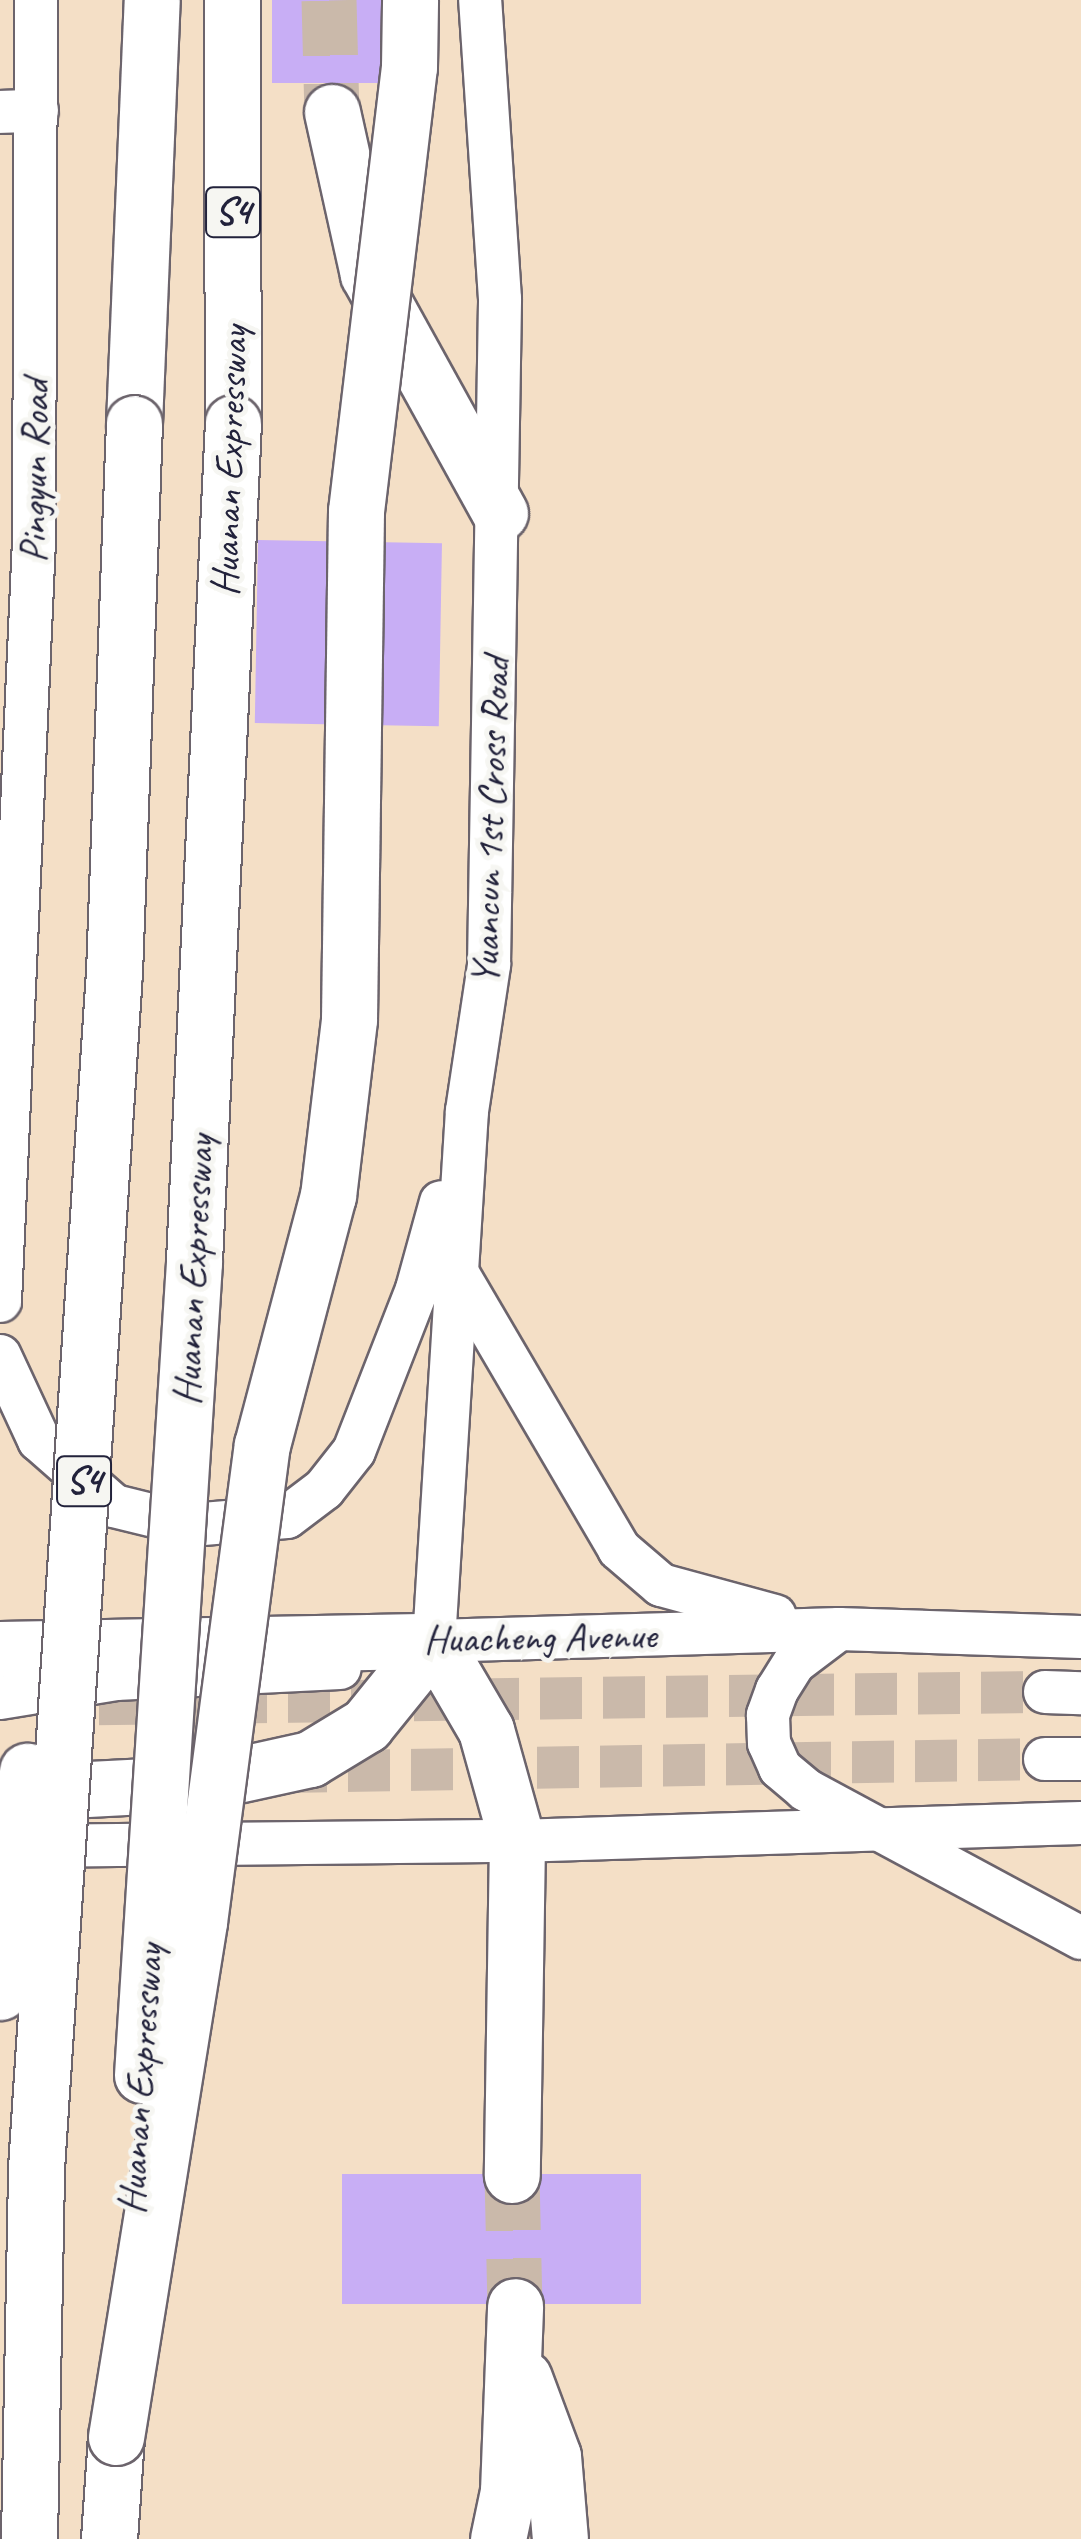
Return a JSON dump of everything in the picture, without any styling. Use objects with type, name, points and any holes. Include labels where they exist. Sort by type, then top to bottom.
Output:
[{"type":"main road","points":[[133,0],[134,423]]},
{"type":"main road","name":"S4","points":[[29,2539],[36,2168],[82,1520],[114,974],[152,0]]},
{"type":"main road","name":"Huanan Expressway","points":[[109,2539],[194,1262],[233,424],[232,0]]},
{"type":"main road","points":[[116,2437],[199,1922],[262,1446],[328,1196],[348,1020],[356,512],[409,68],[410,0]]},
{"type":"main road","points":[[332,112],[368,274],[500,514]]},
{"type":"main road","points":[[0,1992],[39,1672],[82,1520]]},
{"type":"main road","points":[[0,1793],[200,1784],[310,1759],[366,1725],[434,1641],[486,1730],[517,1841],[512,2175]]},
{"type":"main road","name":"Huacheng Avenue","points":[[0,1649],[434,1641]]},
{"type":"main road","points":[[498,2539],[516,2332],[553,2456],[560,2539]]},
{"type":"street","name":"Pingyun Road","points":[[0,1301],[34,560],[19,112],[36,0]]},
{"type":"street","name":"Yuancun 1st Cross Road","points":[[434,1641],[467,1111],[488,965],[500,514],[498,205],[480,0]]},
{"type":"street","points":[[0,1356],[39,1440],[114,1506],[191,1526],[287,1517],[324,1490],[354,1451],[417,1289],[467,1111]]},
{"type":"street","points":[[455,1269],[619,1549],[676,1590],[839,1630]]},
{"type":"street","points":[[839,1630],[794,1663],[776,1690],[769,1743],[780,1768],[806,1790],[886,1828],[1081,1938]]},
{"type":"street","name":"Huacheng Avenue","points":[[434,1641],[839,1630],[1081,1636]]},
{"type":"street","points":[[0,1698],[116,1680],[359,1668],[434,1641]]},
{"type":"street","points":[[0,1847],[517,1841],[1081,1823]]},
{"type":"building","points":[[272,0],[388,0],[388,83],[272,83]]},
{"type":"building","points":[[258,540],[442,543],[439,726],[255,723]]},
{"type":"building","points":[[342,2174],[641,2174],[641,2304],[342,2304]]},
{"type":"tunnel","points":[[329,0],[332,112]]},
{"type":"tunnel","points":[[36,1705],[1045,1692]]},
{"type":"tunnel","points":[[285,1772],[1045,1759]]},
{"type":"tunnel","points":[[512,2175],[515,2306]]}]
